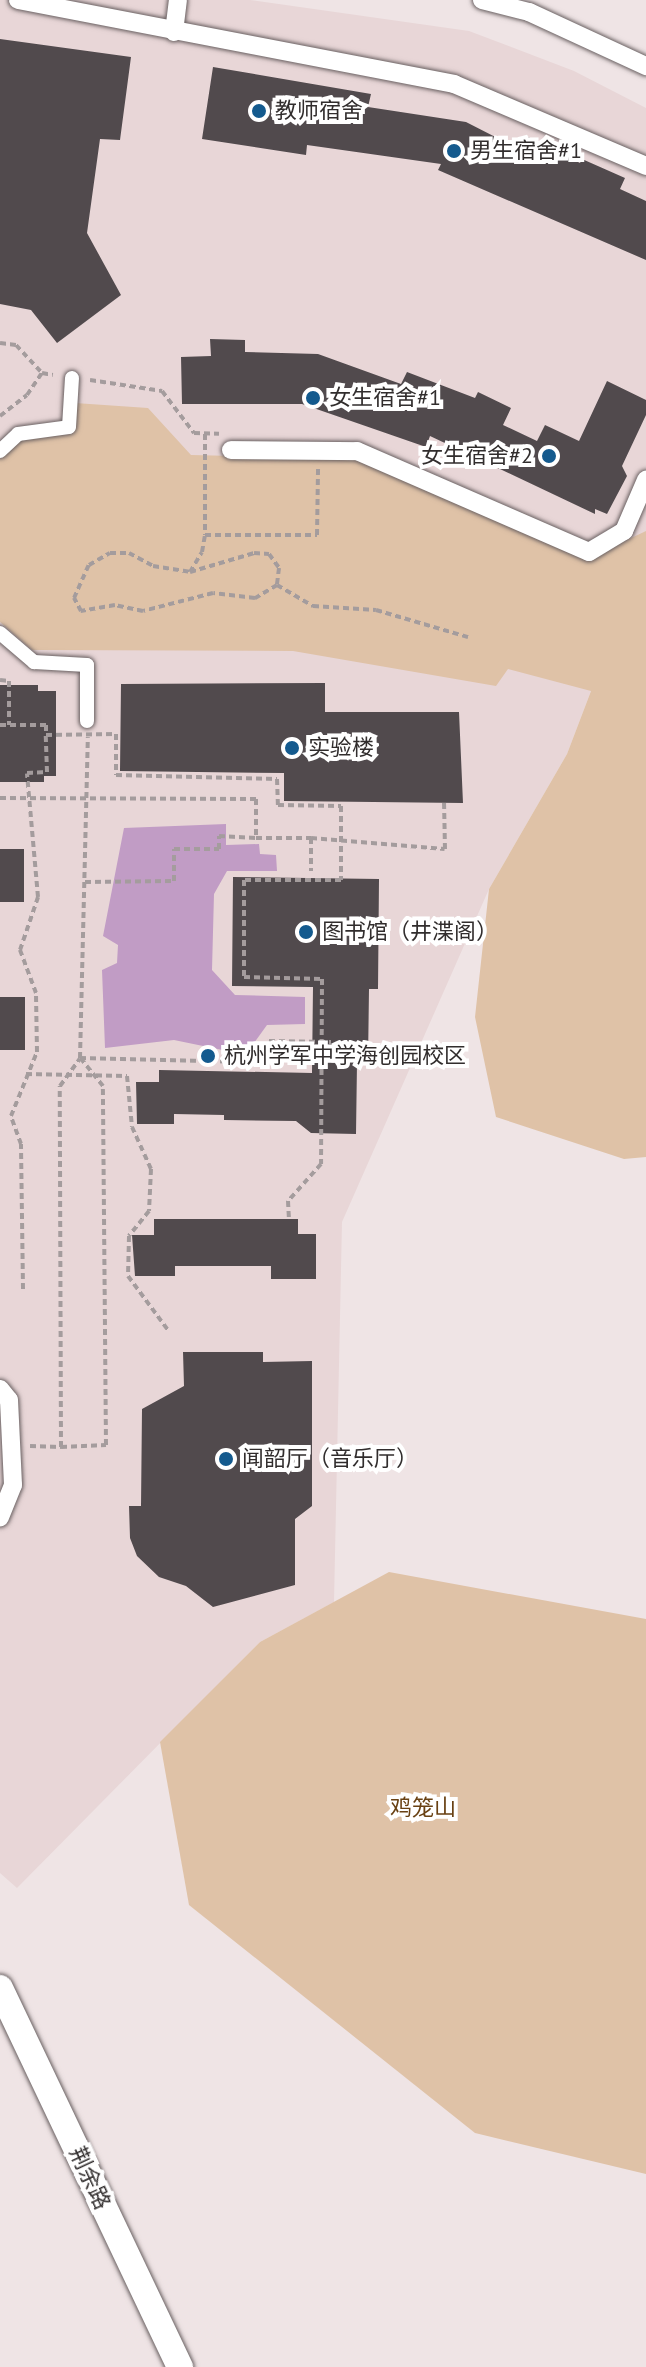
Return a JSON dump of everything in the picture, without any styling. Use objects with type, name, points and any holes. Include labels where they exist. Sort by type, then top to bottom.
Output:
[{"type":"main road","name":"荆余路","points":[[0,1988],[180,2367]]},
{"type":"street","points":[[18,0],[454,84],[646,166]]},
{"type":"street","points":[[174,32],[178,0]]},
{"type":"street","points":[[482,0],[529,12],[646,66]]},
{"type":"street","points":[[0,451],[18,434],[69,427],[72,378]]},
{"type":"street","points":[[231,450],[357,451],[589,552],[624,531],[646,480]]},
{"type":"street","points":[[0,633],[34,662],[87,665],[87,721]]},
{"type":"street","points":[[0,1389],[9,1400],[13,1485],[0,1518]]},
{"type":"path","points":[[0,343],[16,345],[42,373],[162,391],[194,433],[226,434],[231,450]]},
{"type":"path","points":[[0,416],[27,395],[42,373]]},
{"type":"path","points":[[190,572],[202,552],[205,535],[205,434]]},
{"type":"path","points":[[205,535],[317,535],[317,451]]},
{"type":"path","points":[[110,553],[129,553],[153,566],[190,572],[254,553],[269,554],[279,568],[277,585],[255,598],[213,593],[143,611],[115,605],[81,611],[74,598],[89,565],[110,553]]},
{"type":"path","points":[[277,585],[313,606],[376,610],[468,637]]},
{"type":"path","points":[[3,682],[9,725]]},
{"type":"path","points":[[61,1447],[60,1086],[80,1058],[85,882],[82,798],[87,721]]},
{"type":"path","points":[[0,725],[46,725],[47,772],[27,773],[38,897],[20,950],[36,993],[37,1052],[11,1116],[21,1144],[23,1289]]},
{"type":"path","points":[[46,735],[116,734],[116,775],[277,779],[278,805],[341,806],[341,880],[244,880],[244,977],[322,979],[321,1164],[288,1201],[289,1219]]},
{"type":"path","points":[[0,798],[256,799],[256,838]]},
{"type":"path","points":[[85,882],[174,881],[174,849],[219,849],[219,836],[311,838],[445,849],[444,803]]},
{"type":"path","points":[[311,838],[311,871]]},
{"type":"path","points":[[80,1058],[247,1062],[269,1041],[331,1042]]},
{"type":"path","points":[[12,1445],[106,1445],[103,1086],[80,1058]]},
{"type":"path","points":[[26,1074],[127,1076],[132,1127],[151,1169],[149,1211],[129,1236],[128,1276],[168,1330]]},
{"type":"shaded area","name":"杭州学军中学海创园校区","points":[[0,0],[250,0],[469,31],[574,71],[646,108],[646,546],[567,754],[489,889],[342,1222],[334,1602],[260,1642],[17,1888],[0,1873]]},
{"type":"shaded area","points":[[226,824],[226,845],[259,844],[260,854],[276,855],[277,871],[227,871],[214,894],[212,970],[235,995],[305,997],[305,1024],[267,1025],[251,1047],[237,1053],[174,1040],[105,1048],[102,970],[117,963],[118,945],[103,936],[124,828]]},
{"type":"green space","points":[[75,403],[148,408],[191,455],[356,459],[589,558],[646,531],[646,1157],[624,1159],[496,1117],[475,1017],[489,889],[567,754],[591,691],[508,669],[496,686],[293,651],[32,650],[0,622],[0,459],[22,439],[72,434]]},
{"type":"green space","name":"鸡笼山","points":[[389,1572],[646,1619],[646,2174],[475,2133],[189,1905],[160,1742],[260,1642]]},
{"type":"building","points":[[0,39],[131,57],[120,140],[100,139],[87,233],[121,295],[57,343],[31,310],[0,304]]},
{"type":"building","points":[[213,67],[371,94],[368,107],[466,122],[519,149],[526,136],[580,163],[582,159],[625,178],[620,189],[646,201],[646,260],[438,170],[441,164],[307,145],[306,155],[202,139]]},
{"type":"building","points":[[210,339],[245,340],[245,352],[318,354],[401,384],[407,372],[475,398],[478,392],[511,408],[503,425],[537,441],[545,425],[579,441],[607,381],[646,400],[646,415],[622,466],[627,476],[607,514],[595,509],[595,514],[430,436],[426,447],[302,404],[182,404],[181,357],[211,356]]},
{"type":"building","name":"实验楼","points":[[325,683],[325,712],[459,712],[463,803],[284,801],[284,773],[120,771],[121,684]]},
{"type":"building","points":[[0,685],[38,685],[38,691],[56,691],[56,776],[44,776],[44,782],[0,782]]},
{"type":"building","points":[[0,849],[24,849],[24,902],[0,902]]},
{"type":"building","name":"图书馆（井渫阁）","points":[[233,877],[379,879],[378,989],[369,989],[368,1063],[357,1063],[356,1134],[311,1133],[296,1121],[224,1120],[224,1115],[174,1114],[174,1124],[137,1124],[136,1082],[159,1082],[159,1070],[312,1073],[313,987],[232,986]]},
{"type":"building","points":[[0,997],[25,997],[25,1050],[0,1050]]},
{"type":"building","points":[[154,1219],[298,1219],[298,1234],[316,1234],[316,1279],[271,1279],[271,1266],[175,1266],[175,1276],[135,1276],[132,1235],[154,1235]]},
{"type":"building","name":"闻韶厅（音乐厅）","points":[[183,1352],[263,1352],[263,1362],[312,1361],[312,1506],[295,1519],[295,1585],[213,1607],[186,1586],[159,1577],[137,1556],[130,1538],[129,1506],[141,1506],[142,1409],[184,1386]]},
{"type":"place","name":"教师宿舍","points":[[259,111]]},
{"type":"place","name":"男生宿舍#1","points":[[454,151]]},
{"type":"place","name":"女生宿舍#1","points":[[313,398]]},
{"type":"place","name":"女生宿舍#2","points":[[549,456]]},
{"type":"place","name":"实验楼","points":[[292,748]]},
{"type":"place","name":"图书馆（井渫阁）","points":[[306,932]]},
{"type":"place","name":"杭州学军中学海创园校区","points":[[208,1056]]},
{"type":"place","name":"闻韶厅（音乐厅）","points":[[226,1459]]}]
